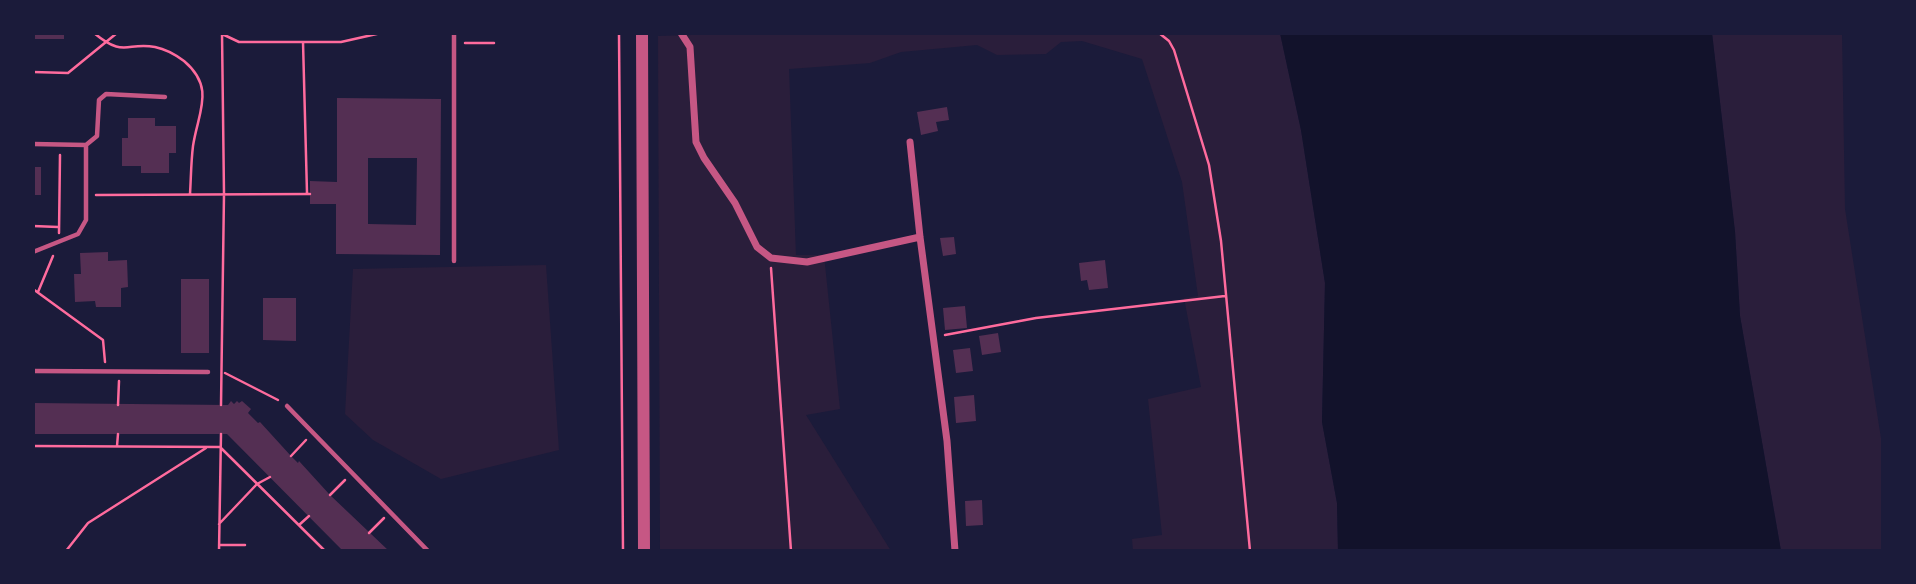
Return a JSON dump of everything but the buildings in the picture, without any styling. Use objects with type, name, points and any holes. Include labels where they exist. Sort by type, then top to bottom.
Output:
[{"type":"street","points":[[642,33],[644,551]]},
{"type":"street","points":[[681,33],[690,47],[696,142],[735,203],[757,247],[771,258],[807,262],[920,237]]},
{"type":"street","points":[[910,142],[947,441],[955,551]]},
{"type":"lane","points":[[454,33],[454,261]]},
{"type":"lane","points":[[33,144],[86,145],[97,136],[99,100],[106,94],[165,97]]},
{"type":"lane","points":[[33,252],[78,234],[86,220],[86,145]]},
{"type":"lane","points":[[33,371],[208,372]]},
{"type":"lane","points":[[287,406],[428,551]]},
{"type":"path","points":[[94,33],[106,43],[121,49],[154,47],[176,55],[194,70],[203,90],[202,111],[194,144],[190,194]]},
{"type":"path","points":[[33,72],[68,73],[117,33]]},
{"type":"path","points":[[221,405],[224,194],[221,34],[239,42],[341,42],[382,33]]},
{"type":"path","points":[[619,33],[624,551]]},
{"type":"path","points":[[1159,33],[1169,41],[1174,50],[1209,166],[1221,241],[1250,551]]},
{"type":"path","points":[[86,195],[308,194],[303,42]]},
{"type":"path","points":[[465,43],[494,43]]},
{"type":"path","points":[[38,292],[59,242],[60,145]]},
{"type":"path","points":[[33,226],[59,226]]},
{"type":"path","points":[[771,258],[791,551]]},
{"type":"path","points":[[33,289],[103,340],[106,371]]},
{"type":"path","points":[[934,337],[1036,318],[1225,296]]},
{"type":"path","points":[[118,405],[119,371]]},
{"type":"path","points":[[208,372],[223,372],[287,406]]},
{"type":"path","points":[[291,456],[313,433]]},
{"type":"path","points":[[117,446],[118,434]]},
{"type":"path","points":[[219,551],[221,434]]},
{"type":"path","points":[[33,446],[220,447],[325,551]]},
{"type":"path","points":[[66,551],[88,523],[208,446]]},
{"type":"path","points":[[330,495],[352,473]]},
{"type":"path","points":[[219,524],[257,484],[270,477]]},
{"type":"path","points":[[369,533],[390,512]]},
{"type":"path","points":[[299,525],[309,516]]},
{"type":"path","points":[[219,545],[245,545]]},
{"type":"shaded area","points":[[691,33],[1280,33],[1301,130],[1325,283],[1322,422],[1337,503],[1338,551],[1133,551],[1132,539],[1162,535],[1148,399],[1201,387],[1184,298],[1198,296],[1182,182],[1142,59],[1082,41],[1061,42],[1046,54],[997,55],[977,45],[901,52],[870,63],[789,69],[796,255],[824,255],[840,409],[806,415],[891,551],[660,551],[658,36]]},
{"type":"shaded area","points":[[1280,33],[1712,33],[1735,232],[1740,316],[1781,551],[1338,551],[1337,503],[1322,422],[1325,283],[1301,130]]},
{"type":"shaded area","points":[[1712,33],[1842,33],[1845,209],[1883,451],[1883,551],[1781,551],[1740,316],[1735,232]]},
{"type":"shaded area","points":[[546,265],[559,450],[441,479],[373,440],[345,414],[353,269]]}]
